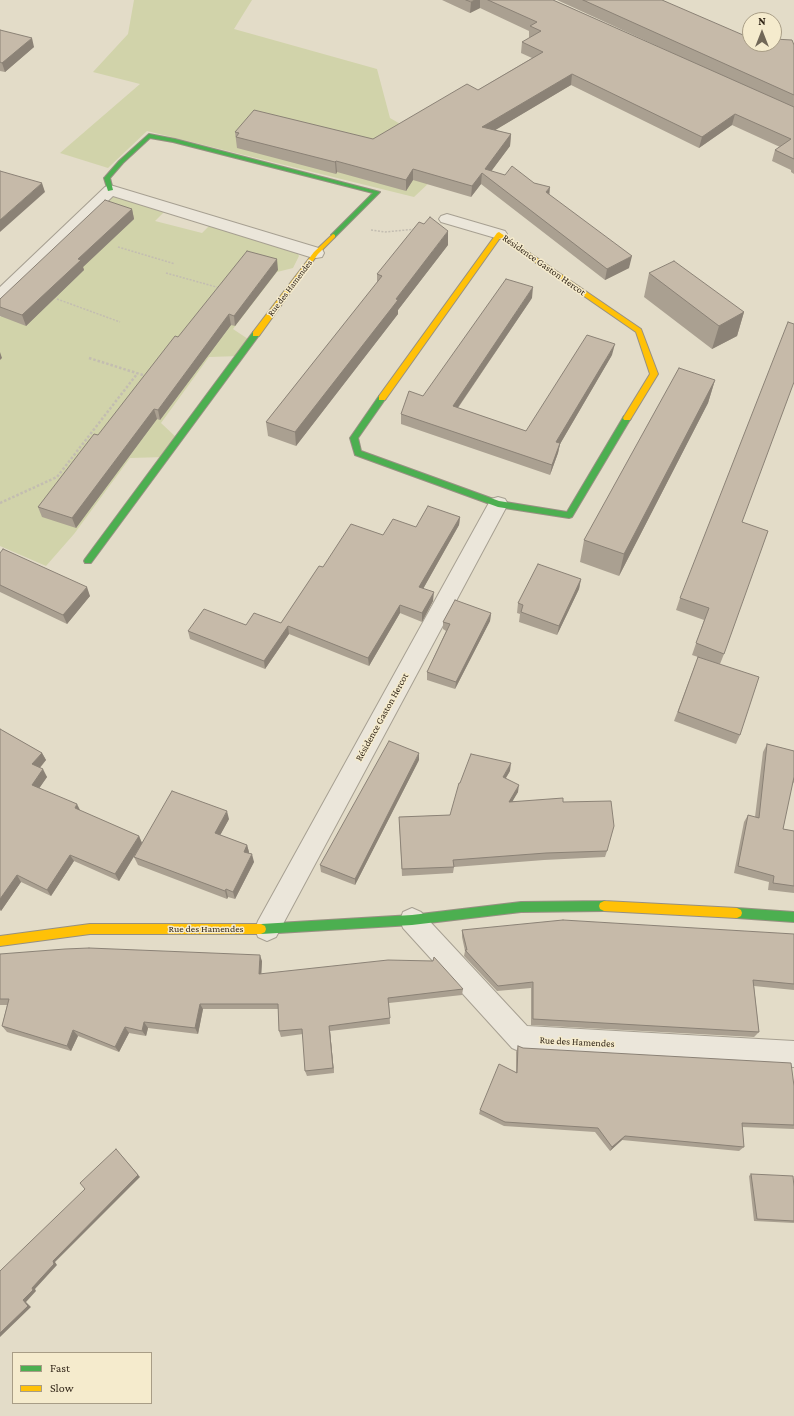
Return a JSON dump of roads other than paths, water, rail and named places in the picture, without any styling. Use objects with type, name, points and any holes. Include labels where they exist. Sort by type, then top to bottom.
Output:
[{"type":"street","points":[[0,296],[110,190],[107,178],[121,162],[149,136],[377,192],[316,253]]},
{"type":"street","name":"Rue des Hamendes","points":[[88,561],[316,253],[110,190]]},
{"type":"street","points":[[447,219],[499,234]]},
{"type":"street","name":"Résidence Gaston Hercot","points":[[499,234],[639,331],[654,374],[569,515],[498,504],[358,453],[354,438],[499,234]]},
{"type":"street","name":"Résidence Gaston Hercot","points":[[267,929],[498,504]]},
{"type":"street","name":"Rue des Hamendes","points":[[0,941],[90,929],[267,929],[412,920],[521,907],[604,906],[794,917]]},
{"type":"street","name":"Rue des Hamendes","points":[[412,920],[521,1039],[794,1054]]}]
